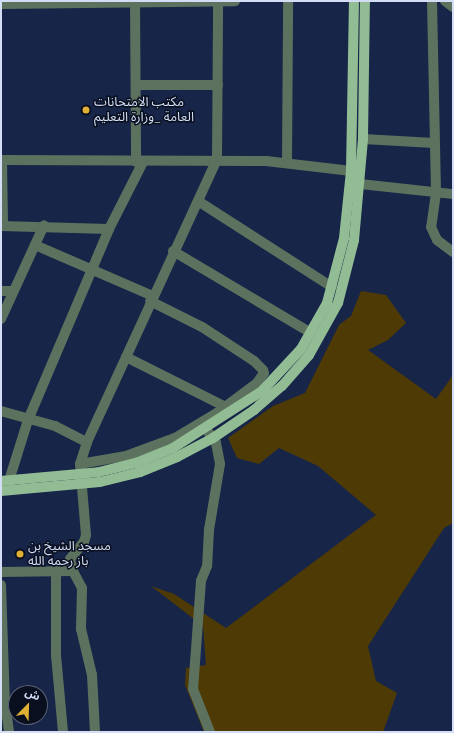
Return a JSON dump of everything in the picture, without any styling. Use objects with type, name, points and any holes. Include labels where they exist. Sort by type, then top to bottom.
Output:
[{"type":"main road","points":[[5,481],[120,477],[159,465],[213,438],[239,420],[279,383],[316,336],[338,303],[350,266],[356,184],[351,171],[354,1]]},
{"type":"main road","points":[[316,336],[332,287],[344,238],[356,184],[363,139],[365,1]]},
{"type":"main road","points":[[4,491],[80,479],[143,460],[172,448],[206,429],[230,409],[279,383]]},
{"type":"main road","points":[[230,409],[239,420]]},
{"type":"street","points":[[96,732],[92,675],[81,624],[82,588],[73,571],[70,559],[84,542],[86,535],[80,479],[80,464],[87,442],[173,251],[198,201],[216,160],[218,1]]},
{"type":"street","points":[[1,4],[235,1]]},
{"type":"street","points":[[287,162],[288,1]]},
{"type":"street","points":[[432,1],[436,193],[431,227],[437,240],[453,252]]},
{"type":"street","points":[[445,1],[453,6]]},
{"type":"street","points":[[4,491],[5,481],[28,420],[93,270],[109,228],[139,162],[135,2]]},
{"type":"street","points":[[136,85],[218,85]]},
{"type":"street","points":[[363,139],[434,143]]},
{"type":"street","points":[[109,228],[44,225],[2,226],[2,160],[139,162],[216,160],[287,162],[351,171]]},
{"type":"street","points":[[356,184],[453,194]]},
{"type":"street","points":[[198,201],[332,287]]},
{"type":"street","points":[[1,319],[44,225]]},
{"type":"street","points":[[35,245],[93,270],[152,299],[202,327],[263,370],[257,383],[230,409],[188,431],[159,445],[126,456],[80,464]]},
{"type":"street","points":[[173,251],[316,336]]},
{"type":"street","points":[[1,291],[13,291]]},
{"type":"street","points":[[126,357],[230,409]]},
{"type":"street","points":[[1,411],[28,420],[55,426],[87,442]]},
{"type":"street","points":[[206,429],[213,438],[218,450],[220,464],[209,530],[207,566],[201,581],[202,589],[199,599],[193,664],[193,689],[210,732]]},
{"type":"street","points":[[56,571],[56,655],[63,732]]},
{"type":"street","points":[[1,572],[73,571]]},
{"type":"street","points":[[1,584],[9,732]]},
{"type":"shaded area","points":[[361,291],[386,295],[406,323],[388,340],[368,350],[436,399],[453,375],[453,523],[444,528],[368,646],[376,681],[397,693],[383,732],[204,732],[185,685],[186,668],[206,665],[203,626],[151,586],[174,594],[226,628],[376,515],[318,466],[279,448],[259,464],[237,458],[228,438],[273,406],[305,393],[339,325],[351,316]]},
{"type":"place","name":"مكتب الامتحانات العامة _وزارة التعليم","points":[[86,110]]},
{"type":"place","name":"مسجد الشيخ بن باز رحمه الله","points":[[20,554]]}]
